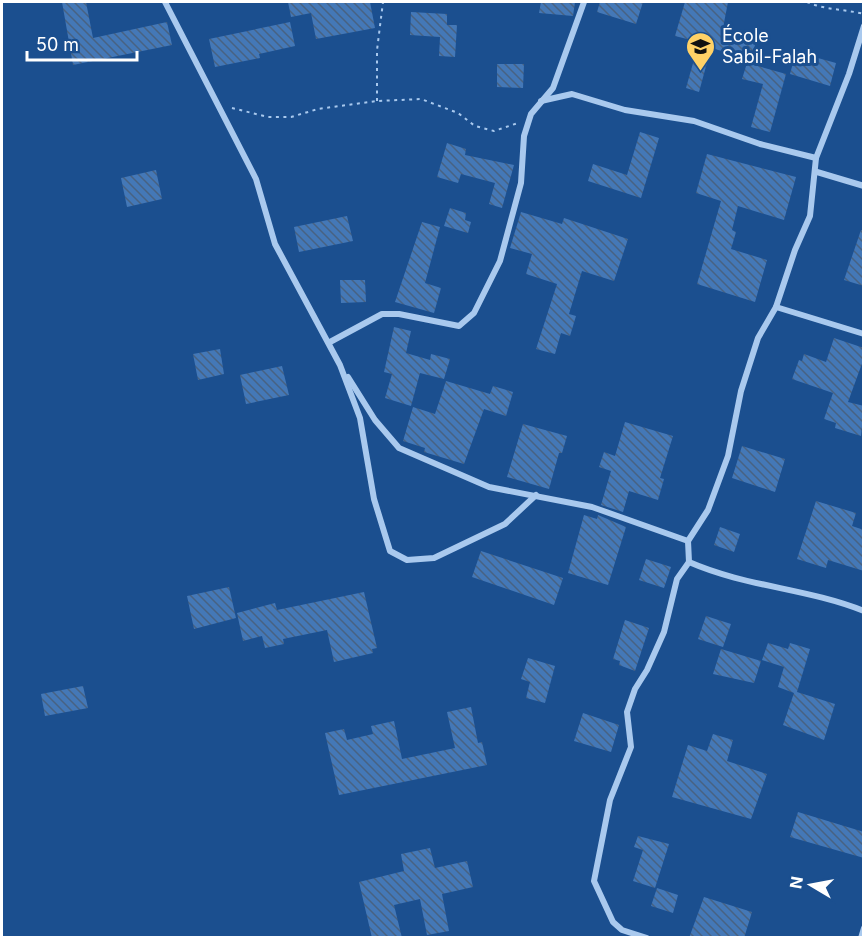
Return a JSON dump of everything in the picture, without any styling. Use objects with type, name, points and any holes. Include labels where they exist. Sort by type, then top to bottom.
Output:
[{"type":"street","points":[[165,2],[256,179],[275,244],[330,342],[340,365],[360,418],[374,499],[390,552],[407,560],[434,558],[505,524],[536,495]]},
{"type":"street","points":[[330,342],[382,314],[399,314],[459,326],[474,313],[500,261],[521,183],[524,136],[531,114],[554,88],[584,2]]},
{"type":"street","points":[[647,938],[622,930],[613,922],[594,881],[610,800],[631,747],[627,712],[635,689],[647,670],[664,633],[677,579],[689,562],[688,541],[708,510],[728,456],[741,390],[758,338],[776,307],[795,250],[810,216],[817,172],[816,158],[849,74],[864,26]]},
{"type":"street","points":[[541,101],[573,94],[625,110],[694,121],[760,144],[816,158]]},
{"type":"street","points":[[817,172],[864,186]]},
{"type":"street","points":[[776,307],[864,334]]},
{"type":"street","points":[[340,365],[375,420],[399,448],[489,487],[592,507],[688,541]]},
{"type":"street","points":[[689,562],[721,576],[832,598],[864,611]]},
{"type":"street","points":[[861,938],[864,928]]},
{"type":"path","points":[[377,101],[377,50],[383,2]]},
{"type":"path","points":[[807,2],[821,8],[841,8],[864,14]]},
{"type":"path","points":[[220,106],[268,117],[291,117],[318,109],[377,101],[421,99],[458,113],[475,126],[495,131],[519,123],[531,114]]},
{"type":"building","points":[[62,2],[86,2],[93,38],[167,22],[172,45],[73,65]]},
{"type":"building","points":[[288,2],[370,2],[375,28],[316,39],[311,13],[291,17]]},
{"type":"building","points":[[541,2],[575,2],[573,16],[539,13]]},
{"type":"building","points":[[600,2],[643,2],[636,24],[597,12]]},
{"type":"building","points":[[685,2],[728,2],[723,28],[757,38],[751,59],[711,48],[699,92],[686,88],[699,42],[675,36]]},
{"type":"building","points":[[411,12],[447,14],[447,25],[457,25],[455,57],[439,56],[440,37],[410,35]]},
{"type":"building","points":[[290,22],[295,46],[259,54],[260,58],[215,67],[209,39]]},
{"type":"building","points":[[796,52],[836,63],[830,86],[790,74]]},
{"type":"building","points":[[747,63],[786,74],[770,132],[751,127],[763,84],[742,79]]},
{"type":"building","points":[[497,64],[524,64],[523,88],[497,87]]},
{"type":"building","points":[[640,132],[659,138],[641,198],[588,181],[593,164],[627,175]]},
{"type":"building","points":[[447,143],[466,149],[465,155],[514,165],[502,208],[489,204],[495,183],[461,174],[458,183],[437,177]]},
{"type":"building","points":[[707,154],[796,177],[784,220],[738,206],[732,230],[736,232],[731,249],[767,260],[755,302],[697,284],[721,201],[696,193]]},
{"type":"building","points":[[156,170],[162,199],[127,207],[121,178]]},
{"type":"building","points":[[450,208],[466,213],[465,220],[471,222],[468,233],[444,226]]},
{"type":"building","points":[[521,212],[562,224],[564,218],[628,239],[614,281],[582,271],[569,314],[576,316],[570,336],[561,333],[555,354],[536,349],[557,284],[526,274],[532,254],[510,248]]},
{"type":"building","points":[[347,216],[353,241],[299,252],[294,227]]},
{"type":"building","points":[[422,222],[440,227],[425,283],[441,288],[434,313],[395,302]]},
{"type":"building","points":[[861,230],[864,231],[864,286],[844,280]]},
{"type":"building","points":[[340,280],[365,280],[366,302],[341,303]]},
{"type":"building","points":[[394,327],[411,331],[406,353],[430,360],[431,354],[450,359],[444,379],[420,373],[411,406],[385,398],[392,374],[384,372]]},
{"type":"building","points":[[834,338],[864,348],[864,358],[848,402],[864,406],[861,436],[835,428],[836,423],[824,419],[833,393],[792,379],[799,360],[802,361],[804,354],[826,362]]},
{"type":"building","points":[[220,349],[224,374],[198,380],[193,354]]},
{"type":"building","points":[[282,366],[289,395],[246,404],[240,375]]},
{"type":"building","points":[[446,381],[490,394],[493,386],[513,392],[506,416],[484,409],[464,464],[424,452],[425,448],[403,441],[413,407],[435,414]]},
{"type":"building","points":[[625,422],[673,436],[660,478],[664,479],[658,500],[629,491],[623,512],[601,505],[611,471],[599,467],[604,452],[615,456]]},
{"type":"building","points":[[523,424],[567,436],[562,453],[559,453],[549,489],[507,477]]},
{"type":"building","points":[[742,446],[785,459],[775,492],[732,478]]},
{"type":"building","points":[[816,501],[856,513],[852,526],[864,530],[864,571],[828,560],[826,568],[797,559]]},
{"type":"building","points":[[584,515],[597,519],[598,515],[626,527],[608,585],[568,573]]},
{"type":"building","points":[[720,527],[740,534],[734,552],[714,545]]},
{"type":"building","points":[[481,551],[563,578],[554,605],[472,577]]},
{"type":"building","points":[[646,559],[671,567],[664,588],[639,580]]},
{"type":"building","points":[[229,587],[236,618],[194,629],[187,596]]},
{"type":"building","points":[[364,592],[377,648],[372,649],[373,653],[334,662],[327,630],[283,639],[284,644],[265,648],[262,636],[243,641],[237,613],[275,603],[277,610]]},
{"type":"building","points":[[706,616],[731,624],[723,647],[698,639]]},
{"type":"building","points":[[625,620],[649,628],[635,671],[619,665],[620,661],[613,659]]},
{"type":"building","points":[[768,643],[788,649],[790,643],[810,649],[797,692],[835,704],[824,740],[783,725],[794,693],[778,687],[784,667],[762,660]]},
{"type":"building","points":[[721,649],[761,661],[754,683],[713,674]]},
{"type":"building","points":[[528,658],[555,666],[545,703],[526,698],[530,682],[521,679]]},
{"type":"building","points":[[83,686],[88,708],[45,716],[41,694]]},
{"type":"building","points":[[471,707],[478,743],[482,742],[487,765],[339,795],[325,733],[344,729],[347,740],[373,734],[371,726],[394,721],[402,759],[455,748],[447,712]]},
{"type":"building","points":[[583,713],[619,725],[611,752],[574,741]]},
{"type":"building","points":[[713,734],[733,740],[727,761],[767,774],[751,819],[672,797],[688,745],[707,751]]},
{"type":"building","points":[[798,812],[864,832],[864,858],[790,837]]},
{"type":"building","points":[[638,836],[669,844],[655,888],[633,881],[643,850],[634,847]]},
{"type":"building","points":[[430,848],[435,868],[467,861],[473,887],[442,894],[449,931],[427,935],[420,899],[394,905],[402,938],[372,938],[359,882],[404,871],[401,854]]},
{"type":"building","points":[[657,888],[678,895],[673,913],[651,906]]},
{"type":"building","points":[[704,897],[752,912],[744,938],[689,938]]},
{"type":"place","name":"École Sabil-Falah","points":[[701,72]]}]
